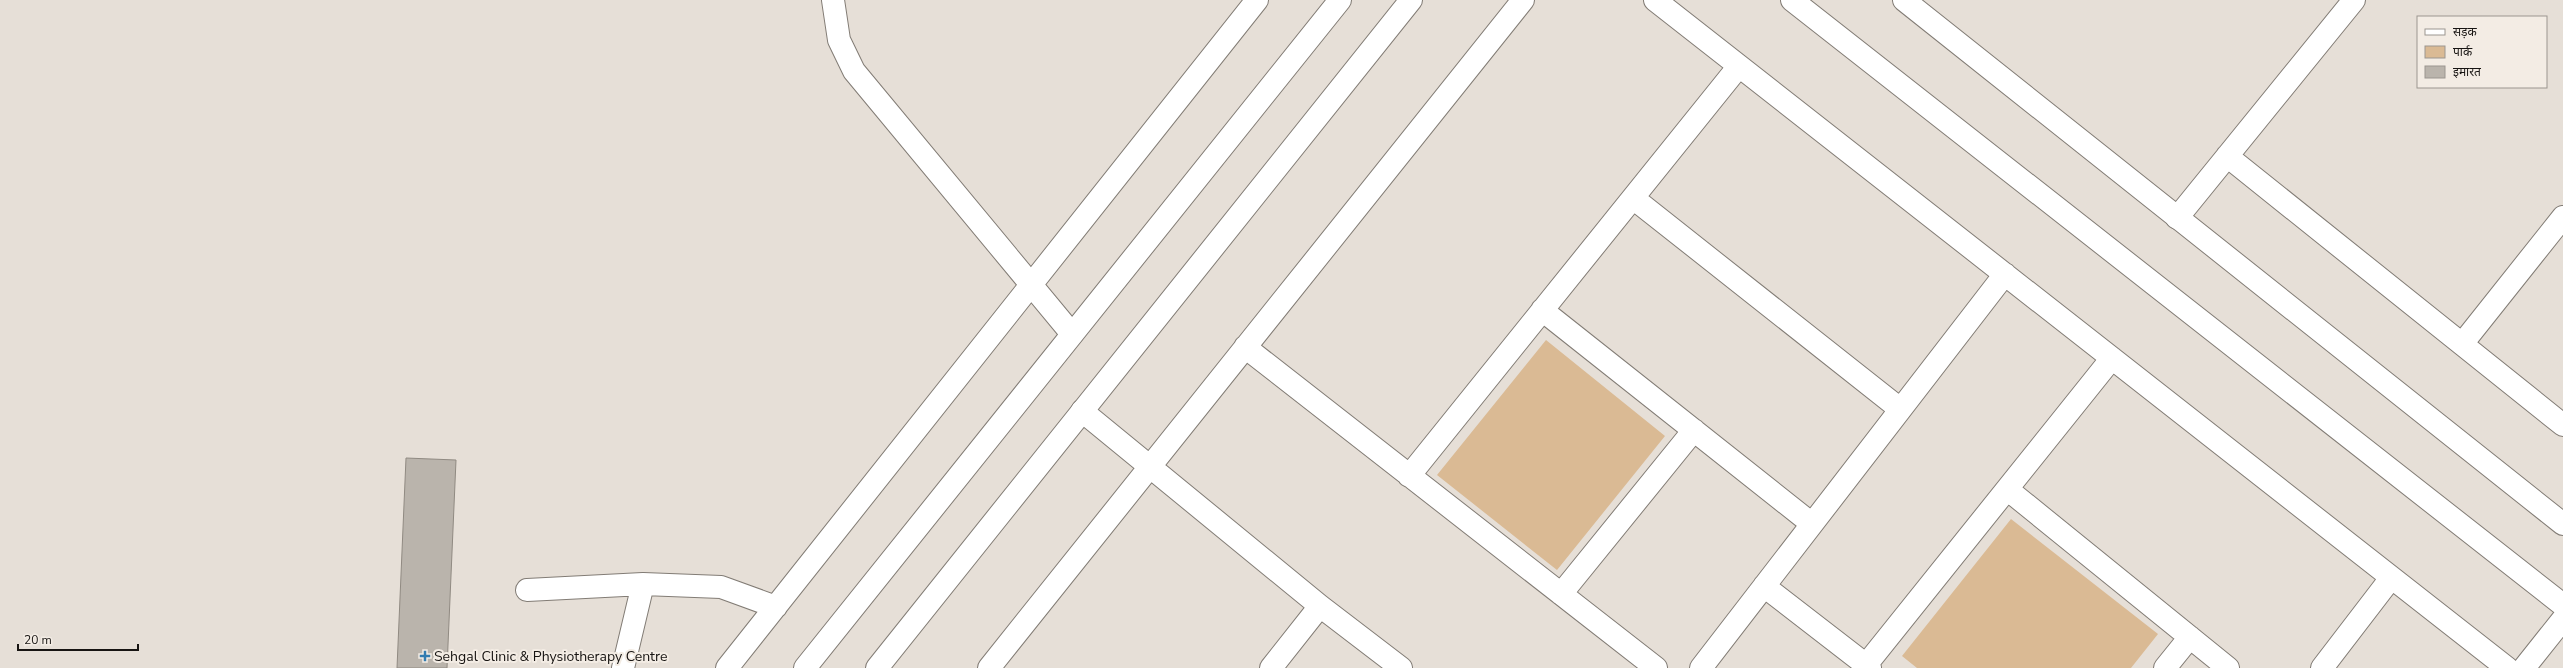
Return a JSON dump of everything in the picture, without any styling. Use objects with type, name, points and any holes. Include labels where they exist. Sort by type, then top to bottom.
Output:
[{"type":"street","points":[[833,0],[839,40],[854,71],[1072,334]]},
{"type":"street","points":[[728,668],[1256,0]]},
{"type":"street","points":[[805,668],[1340,0]]},
{"type":"street","points":[[876,668],[1411,0]]},
{"type":"street","points":[[989,668],[1523,0]]},
{"type":"street","points":[[1655,0],[2507,668]]},
{"type":"street","points":[[1792,0],[2563,605]]},
{"type":"street","points":[[1904,0],[2563,524]]},
{"type":"street","points":[[2177,218],[2354,0]]},
{"type":"street","points":[[1409,476],[1739,66]]},
{"type":"street","points":[[2227,156],[2563,425]]},
{"type":"street","points":[[1633,198],[1900,409]]},
{"type":"street","points":[[2462,344],[2563,217]]},
{"type":"street","points":[[1701,668],[2005,274]]},
{"type":"street","points":[[1542,310],[1812,524]]},
{"type":"street","points":[[1245,348],[1656,668]]},
{"type":"street","points":[[1764,586],[1868,667],[2007,489],[2112,358]]},
{"type":"street","points":[[1082,411],[1320,606],[1401,668]]},
{"type":"street","points":[[1561,594],[1694,430]]},
{"type":"street","points":[[2007,489],[2228,668]]},
{"type":"street","points":[[2322,668],[2392,578]]},
{"type":"street","points":[[528,590],[643,584],[721,586],[776,606]]},
{"type":"street","points":[[624,668],[643,584]]},
{"type":"street","points":[[1271,668],[1320,606]]},
{"type":"street","points":[[2524,668],[2563,620]]},
{"type":"street","points":[[2165,668],[2190,637]]},
{"type":"green space","points":[[1546,340],[1665,436],[1557,570],[1437,475]]},
{"type":"green space","points":[[2011,519],[2158,634],[2131,668],[1917,668],[1902,656]]},
{"type":"building","points":[[406,458],[456,460],[447,668],[397,668]]},
{"type":"place","name":"Sehgal Clinic & Physiotherapy Centre","points":[[425,656]]}]
